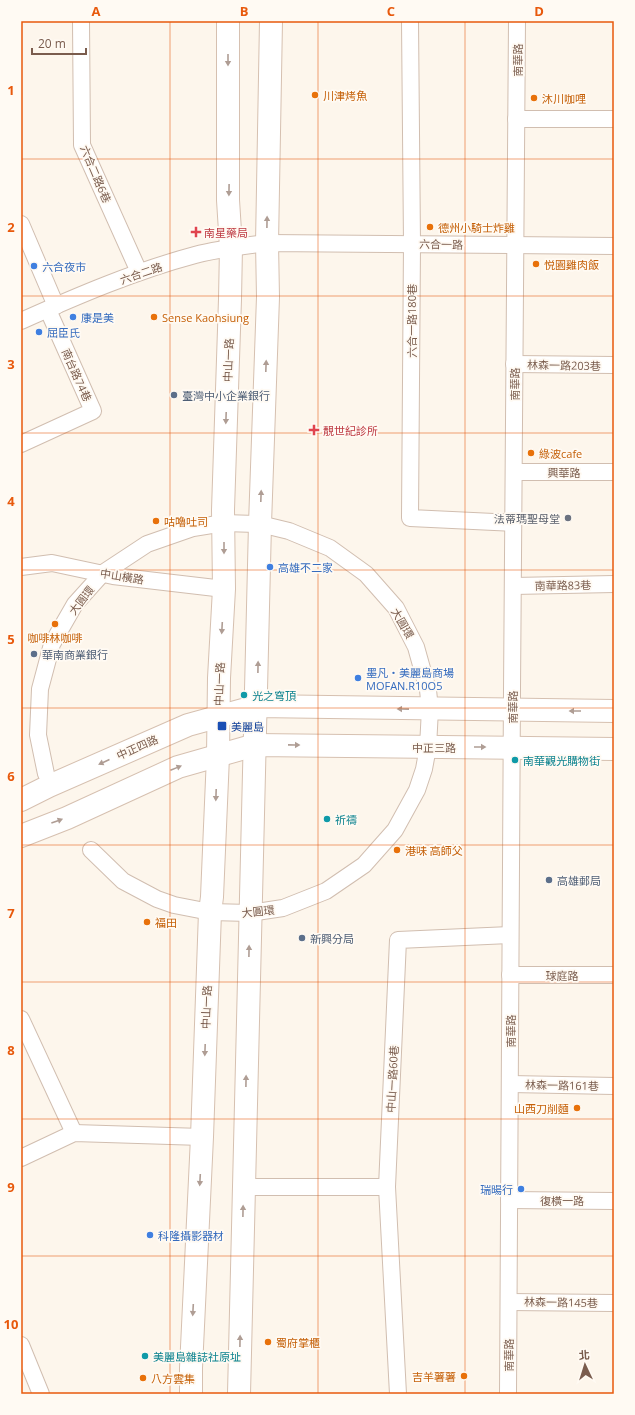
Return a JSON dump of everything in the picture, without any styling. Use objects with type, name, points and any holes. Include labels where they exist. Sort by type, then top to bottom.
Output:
[{"type":"main road","name":"中山一路","points":[[191,1394],[210,912],[212,897],[218,756],[219,678],[224,589],[224,523],[231,247],[228,200],[228,21]]},
{"type":"main road","points":[[239,1394],[250,913],[257,706],[260,524],[268,297],[267,243],[271,21]]},
{"type":"main road","points":[[257,706],[614,711]]},
{"type":"main road","name":"中正四路","points":[[21,800],[49,786],[188,725],[257,706]]},
{"type":"main road","points":[[21,836],[67,818],[178,767],[255,745]]},
{"type":"main road","name":"中正三路","points":[[255,745],[614,748]]},
{"type":"street","name":"六合二路6巷","points":[[81,21],[82,145],[140,272]]},
{"type":"street","name":"六合一路180巷","points":[[410,21],[412,244],[410,518],[513,523]]},
{"type":"street","name":"南華路","points":[[508,1394],[517,21]]},
{"type":"street","points":[[516,119],[614,119]]},
{"type":"street","points":[[21,224],[52,308]]},
{"type":"street","name":"六合二路","points":[[21,321],[140,272],[195,255],[231,247],[267,243]]},
{"type":"street","name":"六合一路","points":[[267,243],[614,246]]},
{"type":"street","name":"南台路74巷","points":[[21,444],[93,411],[52,308]]},
{"type":"street","name":"林森一路203巷","points":[[514,364],[614,366]]},
{"type":"street","name":"興華路","points":[[514,472],[614,472]]},
{"type":"street","name":"大圓環","points":[[46,774],[38,735],[40,689],[52,644],[75,604],[103,574],[147,544],[193,528],[224,523],[260,524],[289,531],[330,548],[366,574],[396,608],[416,647],[428,690],[430,709],[428,747],[424,769],[417,790],[395,830],[364,865],[326,891],[282,908],[250,913],[210,912],[174,905],[157,899],[123,881],[92,850]]},
{"type":"street","name":"中山橫路","points":[[21,567],[52,563],[113,576],[224,589]]},
{"type":"street","name":"南華路83巷","points":[[513,586],[614,584]]},
{"type":"street","name":"中山一路60巷","points":[[387,1187],[398,940],[510,935]]},
{"type":"street","name":"球庭路","points":[[510,975],[614,974]]},
{"type":"street","points":[[21,1019],[74,1133]]},
{"type":"street","name":"林森一路161巷","points":[[510,1084],[614,1086]]},
{"type":"street","points":[[21,1158],[74,1133],[202,1137]]},
{"type":"street","points":[[244,1187],[387,1187],[398,1394]]},
{"type":"street","name":"復橫一路","points":[[509,1200],[614,1201]]},
{"type":"street","name":"林森一路145巷","points":[[509,1302],[614,1303]]},
{"type":"street","points":[[21,1345],[41,1394]]},
{"type":"place","name":"川津烤魚","points":[[315,95]]},
{"type":"place","name":"沐川咖哩","points":[[534,98]]},
{"type":"place","name":"德州小騎士炸雞","points":[[430,227]]},
{"type":"place","name":"南星藥局","points":[[196,232]]},
{"type":"place","name":"悦園雞肉飯","points":[[536,264]]},
{"type":"place","name":"六合夜市","points":[[34,266]]},
{"type":"place","name":"康是美","points":[[73,317]]},
{"type":"place","name":"Sense Kaohsiung","points":[[154,317]]},
{"type":"place","name":"屈臣氏","points":[[39,332]]},
{"type":"place","name":"臺灣中小企業銀行","points":[[174,395]]},
{"type":"place","name":"靚世紀診所","points":[[314,430]]},
{"type":"place","name":"綠波cafe","points":[[531,453]]},
{"type":"place","name":"法蒂瑪聖母堂","points":[[568,518]]},
{"type":"place","name":"咕嚕吐司","points":[[156,521]]},
{"type":"place","name":"高雄不二家","points":[[270,567]]},
{"type":"place","name":"咖啡林咖啡","points":[[55,624]]},
{"type":"place","name":"華南商業銀行","points":[[34,654]]},
{"type":"place","name":"墨凡・美麗島商場 MOFAN.R10O5","points":[[358,678]]},
{"type":"place","name":"光之穹頂","points":[[244,695]]},
{"type":"place","name":"美麗島","points":[[222,726]]},
{"type":"place","name":"南華觀光購物街","points":[[515,760]]},
{"type":"place","name":"祈禱","points":[[327,819]]},
{"type":"place","name":"港味 高師父","points":[[397,850]]},
{"type":"place","name":"高雄郵局","points":[[549,880]]},
{"type":"place","name":"福田","points":[[147,922]]},
{"type":"place","name":"新興分局","points":[[302,938]]},
{"type":"place","name":"山西刀削麵","points":[[577,1108]]},
{"type":"place","name":"瑞暘行","points":[[521,1189]]},
{"type":"place","name":"科隆攝影器材","points":[[150,1235]]},
{"type":"place","name":"蜀府掌櫃","points":[[268,1342]]},
{"type":"place","name":"美麗島雜誌社原址","points":[[145,1356]]},
{"type":"place","name":"吉羊薯薯","points":[[464,1376]]},
{"type":"place","name":"八方雲集","points":[[143,1378]]}]
